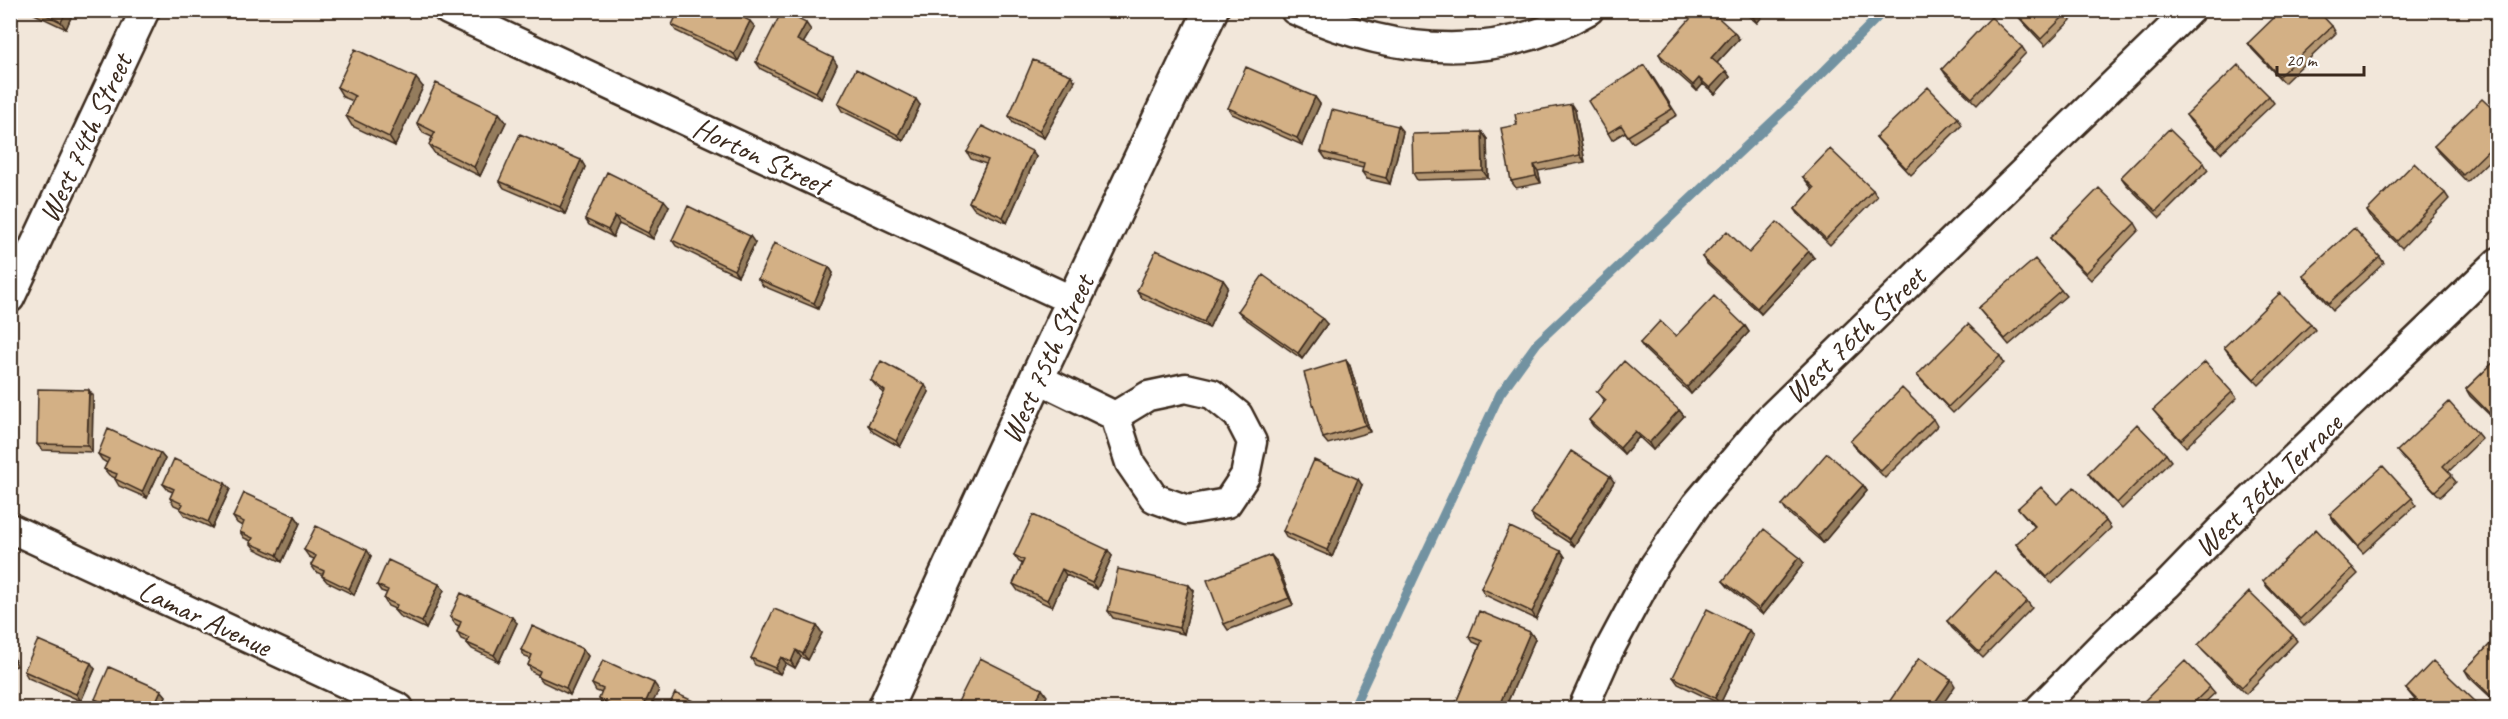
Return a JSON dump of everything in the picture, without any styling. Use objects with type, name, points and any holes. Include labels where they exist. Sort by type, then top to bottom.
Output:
[{"type":"main road","name":"West 75th Street","points":[[885,708],[1037,378],[1211,10]]},
{"type":"street","name":"West 74th Street","points":[[10,298],[145,10]]},
{"type":"street","name":"Horton Street","points":[[448,10],[1073,301]]},
{"type":"street","points":[[1295,10],[1322,23],[1371,39],[1408,46],[1445,48],[1472,47],[1534,36],[1569,22],[1589,10]]},
{"type":"street","name":"West 76th Street","points":[[1583,708],[1608,652],[1654,566],[1696,505],[1768,420],[2190,10]]},
{"type":"street","name":"West 76th Terrace","points":[[2040,708],[2110,637],[2168,585],[2226,525],[2498,262]]},
{"type":"street","points":[[1037,378],[1115,416],[1130,463],[1154,498],[1187,510],[1227,503],[1245,476],[1252,442],[1238,415],[1212,394],[1186,388],[1148,396],[1115,416]]},
{"type":"street","name":"Lamar Avenue","points":[[10,528],[399,708]]},
{"type":"building","points":[[36,10],[67,10],[61,22]]},
{"type":"building","points":[[679,10],[729,10],[750,21],[734,54],[672,25]]},
{"type":"building","points":[[1698,10],[1710,10],[1734,32],[1711,58],[1726,71],[1710,88],[1699,78],[1693,85],[1659,54]]},
{"type":"building","points":[[1744,10],[1757,10],[1753,17]]},
{"type":"building","points":[[2013,10],[2070,10],[2041,39]]},
{"type":"building","points":[[2282,10],[2317,10],[2332,26],[2279,76],[2248,43]]},
{"type":"building","points":[[782,11],[806,23],[797,40],[833,58],[816,92],[756,62]]},
{"type":"building","points":[[1991,17],[2022,47],[1972,98],[1942,69]]},
{"type":"building","points":[[355,49],[416,78],[389,137],[346,116],[355,96],[337,87]]},
{"type":"building","points":[[1033,60],[1071,75],[1039,131],[1009,116]]},
{"type":"building","points":[[1644,65],[1672,109],[1628,136],[1621,125],[1608,133],[1588,101]]},
{"type":"building","points":[[2238,65],[2269,96],[2217,147],[2186,115]]},
{"type":"building","points":[[1246,67],[1315,97],[1297,138],[1228,108]]},
{"type":"building","points":[[856,69],[916,99],[898,135],[838,104]]},
{"type":"building","points":[[436,83],[499,113],[474,167],[429,145],[435,132],[417,123]]},
{"type":"building","points":[[1928,87],[1958,118],[1906,168],[1876,137]]},
{"type":"building","points":[[2482,99],[2498,114],[2498,141],[2463,175],[2434,146]]},
{"type":"building","points":[[1571,104],[1580,155],[1534,165],[1536,176],[1511,181],[1501,128],[1517,125],[1515,114]]},
{"type":"building","points":[[1332,110],[1398,126],[1386,178],[1362,172],[1364,163],[1321,152]]},
{"type":"building","points":[[982,126],[1032,151],[1003,217],[969,202],[988,160],[967,152]]},
{"type":"building","points":[[2169,129],[2204,163],[2156,211],[2121,177]]},
{"type":"building","points":[[1482,132],[1483,171],[1413,173],[1412,134]]},
{"type":"building","points":[[520,134],[581,160],[560,207],[499,181]]},
{"type":"building","points":[[1830,149],[1873,190],[1826,239],[1795,209],[1814,188],[1803,177]]},
{"type":"building","points":[[2414,163],[2445,193],[2397,241],[2367,211]]},
{"type":"building","points":[[607,172],[664,200],[648,233],[615,216],[608,230],[585,219]]},
{"type":"building","points":[[2099,188],[2135,223],[2086,273],[2050,238]]},
{"type":"building","points":[[688,206],[750,236],[734,270],[672,240]]},
{"type":"building","points":[[1777,222],[1809,251],[1757,308],[1702,257],[1727,231],[1749,253]]},
{"type":"building","points":[[2354,228],[2380,257],[2329,303],[2303,275]]},
{"type":"building","points":[[774,243],[829,267],[814,303],[758,279]]},
{"type":"building","points":[[1156,250],[1223,280],[1204,322],[1137,291]]},
{"type":"building","points":[[2035,259],[2061,290],[2005,339],[1978,308]]},
{"type":"building","points":[[1263,275],[1322,318],[1298,353],[1238,311]]},
{"type":"building","points":[[2280,293],[2311,324],[2254,379],[2224,347]]},
{"type":"building","points":[[1714,296],[1745,326],[1687,387],[1640,343],[1660,321],[1676,336]]},
{"type":"building","points":[[1968,324],[2000,356],[1948,407],[1917,375]]},
{"type":"building","points":[[2498,358],[2498,422],[2466,389]]},
{"type":"building","points":[[1346,360],[1365,425],[1323,438],[1304,373]]},
{"type":"building","points":[[881,361],[925,385],[896,441],[868,425],[885,391],[871,380]]},
{"type":"building","points":[[1624,361],[1679,410],[1649,443],[1635,431],[1620,448],[1589,420],[1606,400],[1597,392]]},
{"type":"building","points":[[2205,362],[2232,392],[2181,440],[2153,410]]},
{"type":"building","points":[[1902,388],[1933,419],[1881,471],[1850,441]]},
{"type":"building","points":[[38,389],[89,390],[87,445],[37,444]]},
{"type":"building","points":[[2449,402],[2477,433],[2443,466],[2452,475],[2435,491],[2397,451]]},
{"type":"building","points":[[2137,424],[2166,454],[2117,503],[2088,473]]},
{"type":"building","points":[[108,429],[160,453],[142,492],[115,479],[117,474],[104,469],[109,459],[98,454]]},
{"type":"building","points":[[1571,451],[1610,476],[1569,539],[1531,514]]},
{"type":"building","points":[[1827,453],[1863,485],[1818,536],[1782,505]]},
{"type":"building","points":[[174,459],[225,483],[208,522],[180,509],[183,504],[170,498],[174,489],[163,484]]},
{"type":"building","points":[[1314,460],[1358,479],[1327,550],[1283,531]]},
{"type":"building","points":[[2383,466],[2412,498],[2358,546],[2330,514]]},
{"type":"building","points":[[2041,487],[2057,504],[2074,487],[2106,521],[2047,577],[2016,544],[2035,526],[2018,508]]},
{"type":"building","points":[[244,493],[295,516],[277,555],[250,543],[253,538],[240,532],[244,522],[233,517]]},
{"type":"building","points":[[1033,515],[1108,550],[1092,583],[1062,569],[1047,600],[1013,584],[1024,560],[1014,555]]},
{"type":"building","points":[[316,526],[367,550],[349,589],[322,576],[324,571],[311,565],[316,556],[304,550]]},
{"type":"building","points":[[1510,527],[1561,551],[1532,612],[1481,588]]},
{"type":"building","points":[[1764,529],[1799,557],[1759,609],[1723,581]]},
{"type":"building","points":[[2316,529],[2353,568],[2300,619],[2263,581]]},
{"type":"building","points":[[1271,555],[1289,598],[1224,624],[1207,580]]},
{"type":"building","points":[[388,560],[439,584],[422,622],[394,610],[397,605],[384,599],[388,590],[377,585]]},
{"type":"building","points":[[1118,569],[1189,585],[1179,628],[1108,611]]},
{"type":"building","points":[[1995,571],[2027,601],[1979,652],[1947,621]]},
{"type":"building","points":[[2249,592],[2293,635],[2242,687],[2198,645]]},
{"type":"building","points":[[461,593],[512,617],[494,655],[467,643],[469,638],[457,632],[461,622],[450,617]]},
{"type":"building","points":[[774,609],[817,626],[803,654],[796,650],[791,662],[781,657],[775,668],[751,658]]},
{"type":"building","points":[[1707,609],[1749,630],[1715,698],[1673,677]]},
{"type":"building","points":[[1479,611],[1530,632],[1498,708],[1464,708],[1455,705],[1482,641],[1469,636]]},
{"type":"building","points":[[532,626],[583,649],[566,688],[538,676],[540,671],[528,665],[532,655],[521,650]]},
{"type":"building","points":[[2498,636],[2498,696],[2494,699],[2465,670]]},
{"type":"building","points":[[38,640],[91,663],[76,694],[24,671]]},
{"type":"building","points":[[980,658],[1042,689],[1032,708],[955,708]]},
{"type":"building","points":[[1919,658],[1951,679],[1931,708],[1885,708]]},
{"type":"building","points":[[603,660],[654,683],[643,708],[610,708],[611,705],[599,699],[603,689],[592,684]]},
{"type":"building","points":[[2185,661],[2210,687],[2188,708],[2137,708]]},
{"type":"building","points":[[2433,661],[2480,706],[2477,708],[2407,708],[2416,699],[2406,689]]},
{"type":"building","points":[[109,667],[161,690],[153,708],[116,708],[95,699]]},
{"type":"building","points":[[675,693],[709,708],[668,708]]},
{"type":"building","points":[[186,701],[202,708],[183,708]]},
{"type":"waterway","points":[[1353,708],[1500,394],[1537,343],[1793,102],[1885,10]]}]
